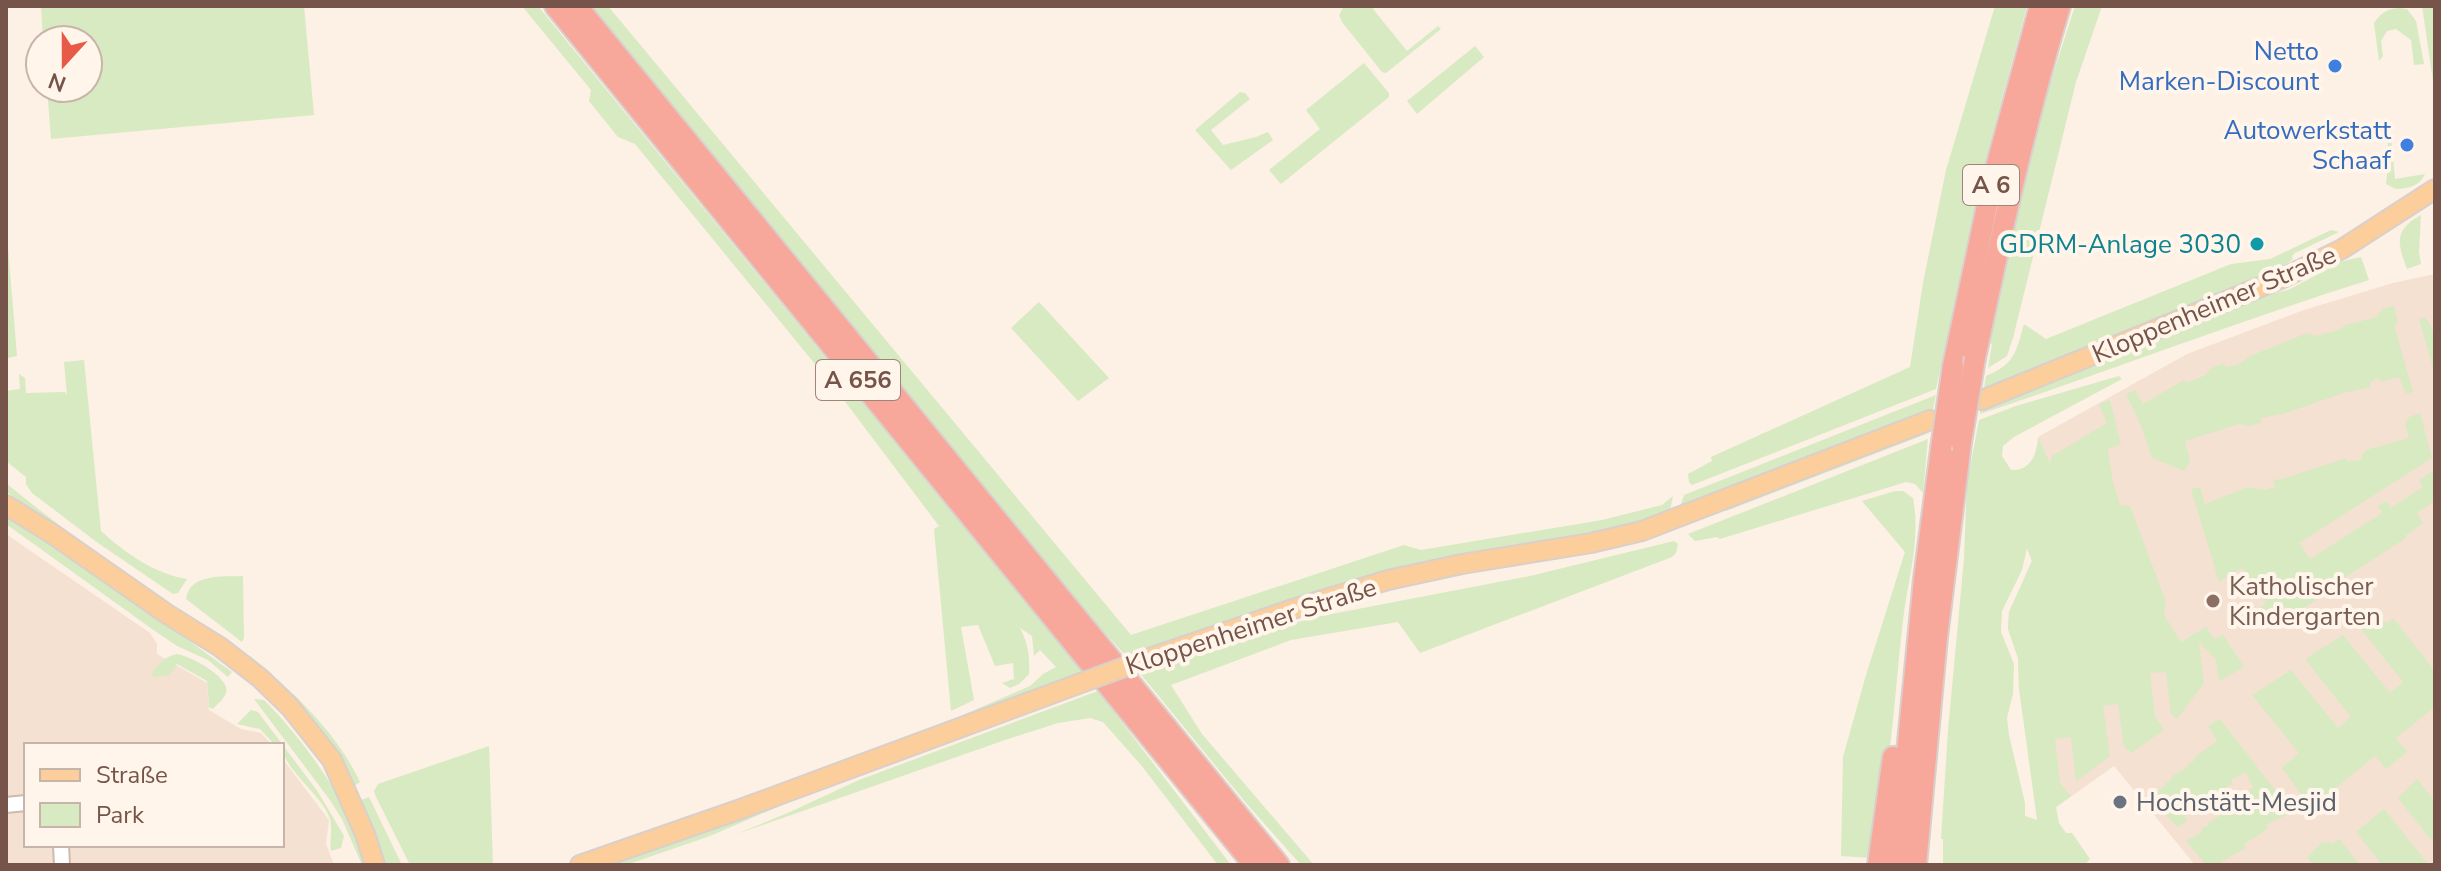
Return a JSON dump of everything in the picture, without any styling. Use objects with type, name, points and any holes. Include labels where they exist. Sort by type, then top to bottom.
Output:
[{"type":"highway","name":"A 656","points":[[555,6],[1272,862]]},
{"type":"highway","name":"A 656","points":[[577,6],[1272,862]]},
{"type":"highway","name":"A 6","points":[[1905,860],[1896,733],[1909,718],[1953,366],[1992,182],[2040,6]]},
{"type":"highway","name":"A 6","points":[[1905,860],[1925,767],[1937,637],[1961,442],[1975,358],[2011,185],[2060,6]]},
{"type":"main road","name":"Kloppenheimer Straße","points":[[1982,400],[2285,277],[2342,249],[2435,189]]},
{"type":"main road","name":"Kloppenheimer Straße","points":[[580,865],[1281,613],[1388,580],[1642,531],[1930,420]]},
{"type":"main road","points":[[6,494],[54,535]]},
{"type":"main road","points":[[6,505],[241,663],[290,707],[332,760],[365,834],[375,865]]},
{"type":"shaded area","points":[[2435,274],[2435,865],[2195,865],[2114,766],[2038,820],[2019,688],[2018,658],[2008,629],[2009,612],[2032,561],[2026,546],[2050,464],[2038,437],[2187,354],[2304,310],[2393,283]]},
{"type":"shaded area","points":[[6,534],[150,633],[157,644],[157,654],[207,683],[209,710],[241,729],[261,733],[270,743],[24,743],[24,847],[284,847],[284,761],[329,820],[326,844],[334,865],[6,865]]},
{"type":"green space","points":[[41,6],[304,6],[314,115],[51,139],[48,104],[104,104],[104,24],[42,24]]},
{"type":"green space","points":[[522,6],[538,6],[1084,674],[905,740],[1030,686],[1056,667],[1040,650],[1034,656],[1032,636],[1020,628],[1028,650],[1029,674],[1010,688],[1002,683],[1014,679],[1013,663],[995,666],[978,625],[961,627],[974,700],[951,711],[934,529],[939,526],[837,391],[635,144],[618,137],[589,101],[591,90]]},
{"type":"green space","points":[[590,6],[608,6],[1131,635],[1404,545],[1421,550],[1602,520],[1662,505],[1673,496],[1669,515],[1127,657],[1081,607]]},
{"type":"green space","points":[[1344,6],[1375,6],[1373,9],[1407,51],[1438,26],[1441,29],[1386,73],[1342,22],[1339,15]]},
{"type":"green space","points":[[1995,6],[2027,6],[1981,177],[1936,389],[1692,485],[1688,474],[1712,461],[1711,457],[1910,367],[1946,170]]},
{"type":"green space","points":[[2075,6],[2102,6],[2076,82],[2013,338],[2007,356],[1988,368],[2015,211]]},
{"type":"green space","points":[[2422,6],[2435,6],[2435,95]]},
{"type":"green space","points":[[2407,9],[2416,21],[2424,64],[2414,65],[2411,40],[2396,29],[2387,31],[2381,41],[2383,56],[2379,61],[2374,23],[2385,12]]},
{"type":"green space","points":[[1475,46],[1484,57],[1417,114],[1407,101]]},
{"type":"green space","points":[[1364,63],[1389,97],[1281,184],[1269,170],[1320,129],[1306,110]]},
{"type":"green space","points":[[1240,92],[1250,99],[1211,130],[1223,145],[1268,132],[1273,140],[1231,170],[1195,130]]},
{"type":"green space","points":[[2386,126],[2390,127],[2395,179],[2425,174],[2413,186],[2396,189],[2386,184],[2389,157]]},
{"type":"green space","points":[[2421,215],[2421,264],[2407,269],[2400,238],[2406,226]]},
{"type":"green space","points":[[6,223],[17,356],[8,358]]},
{"type":"green space","points":[[2331,230],[2339,232],[2295,253],[2293,259],[2273,275],[1983,394],[1986,376],[2003,367],[2013,356],[2024,324],[2046,339],[2231,264],[2270,259]]},
{"type":"green space","points":[[2361,257],[2369,280],[1980,414],[1981,407],[2212,318],[2258,297],[2288,290],[2343,261]]},
{"type":"green space","points":[[1039,302],[1109,378],[1078,401],[1011,328]]},
{"type":"green space","points":[[2394,306],[2398,323],[2394,325],[2413,392],[2406,394],[2399,377],[2381,382],[2379,378],[2370,382],[2371,387],[2260,418],[2261,423],[2249,426],[2239,424],[2185,441],[2190,461],[2185,471],[2152,458],[2126,394],[2135,390],[2143,404],[2184,380],[2186,383],[2204,376],[2224,363],[2226,367],[2240,364],[2248,357],[2307,333],[2316,336],[2338,330],[2377,317],[2382,309]]},
{"type":"green space","points":[[2424,317],[2434,336],[2435,375],[2419,319]]},
{"type":"green space","points":[[84,360],[101,531],[141,561],[187,579],[178,593],[173,594],[98,543],[32,493],[26,484],[26,477],[6,461],[6,391],[20,389],[19,374],[25,378],[26,393],[65,392],[67,395],[64,362]]},
{"type":"green space","points":[[2119,376],[2122,379],[2014,437],[2003,446],[2002,456],[2011,470],[2024,468],[2032,460],[2038,437],[2050,463],[2052,456],[2107,423],[2099,404],[2110,400],[2121,444],[2108,449],[2113,482],[2120,505],[2130,506],[2166,602],[2164,615],[2181,642],[2206,627],[2214,639],[2223,635],[2244,667],[2219,681],[2216,660],[2199,642],[2204,683],[2177,719],[2171,714],[2166,672],[2150,673],[2155,716],[2164,730],[2131,753],[2124,747],[2118,704],[2103,706],[2110,756],[2076,781],[2071,737],[2055,739],[2060,783],[2071,796],[2056,807],[2059,823],[2066,833],[2072,833],[2090,859],[2084,865],[1943,865],[1941,839],[1964,559],[1967,483],[1979,420]],"holes":[[[2027,548],[2032,561],[2009,612],[2008,629],[2018,658],[2019,688],[2037,820],[2025,816],[2025,803],[2009,735],[2007,718],[2013,694],[2014,664],[2001,632],[2002,611],[2022,570]]]},
{"type":"green space","points":[[1936,395],[1932,414],[1681,504],[1684,495]]},
{"type":"green space","points":[[2420,413],[2432,458],[2299,543],[2310,559],[2382,513],[2378,506],[2386,501],[2391,508],[2423,487],[2419,480],[2434,470],[2435,503],[2417,513],[2423,523],[2292,616],[2283,605],[2259,621],[2253,613],[2266,603],[2242,568],[2219,582],[2191,489],[2200,487],[2205,504],[2248,487],[2262,490],[2276,487],[2273,480],[2346,458],[2347,462],[2360,460],[2366,450],[2409,438],[2405,424],[2409,417]]},
{"type":"green space","points":[[1930,427],[1929,433],[1726,511],[1729,506]]},
{"type":"green space","points":[[1928,439],[1923,493],[1915,484],[1906,482],[1720,539],[1695,541],[1688,534]]},
{"type":"green space","points":[[6,483],[94,551],[247,654],[243,659],[85,552],[6,491]]},
{"type":"green space","points":[[1903,491],[1913,498],[1916,529],[1887,770],[1870,858],[1841,856],[1843,757],[1905,552],[1862,501]]},
{"type":"green space","points":[[6,512],[232,672],[228,677],[208,660],[177,646],[152,629],[6,524]]},
{"type":"green space","points":[[1674,541],[1678,544],[1672,557],[1420,653],[1398,622],[1291,640],[1171,685],[1202,734],[1314,865],[1301,865],[1139,672],[1192,652],[1316,617],[1530,576]]},
{"type":"green space","points":[[243,576],[242,642],[186,599],[189,591],[200,581]]},
{"type":"green space","points":[[2366,613],[2388,623],[2393,618],[2435,671],[2435,707],[2396,738],[2407,752],[2386,769],[2375,756],[2311,808],[2282,768],[2299,753],[2252,695],[2291,670],[2338,728],[2351,717],[2305,659],[2343,635],[2390,693],[2403,682],[2357,624],[2355,620]]},
{"type":"green space","points":[[177,654],[200,663],[222,680],[226,693],[213,709],[209,707],[207,681],[177,664],[170,675],[153,677],[152,673],[160,663]]},
{"type":"green space","points":[[250,656],[326,729],[360,782],[353,787],[246,661]]},
{"type":"green space","points":[[1098,691],[1231,865],[1218,865],[1141,765],[1103,722],[1090,718],[1058,723],[1005,740],[737,834],[859,780]]},
{"type":"green space","points":[[254,699],[264,700],[280,717],[326,777],[362,843],[370,865],[362,865],[330,800]]},
{"type":"green space","points":[[251,710],[258,712],[281,743],[273,743],[260,729],[237,724]]},
{"type":"green space","points":[[2220,719],[2292,812],[2266,825],[2268,829],[2244,844],[2246,848],[2221,862],[2222,865],[2206,865],[2186,841],[2202,832],[2201,829],[2253,787],[2245,772],[2208,798],[2210,802],[2185,817],[2187,821],[2177,827],[2149,796],[2217,741],[2208,726]]},
{"type":"green space","points":[[489,746],[493,865],[410,865],[376,797],[374,791],[378,784]]},
{"type":"green space","points":[[284,747],[318,792],[344,836],[341,848],[331,851],[331,827],[326,810],[288,763]]},
{"type":"green space","points":[[2417,779],[2435,801],[2435,845],[2398,798]]},
{"type":"green space","points":[[829,785],[710,836],[626,865],[609,865]]},
{"type":"green space","points":[[369,797],[402,865],[382,865],[359,801]]},
{"type":"green space","points":[[2384,809],[2429,865],[2382,865],[2356,832]]},
{"type":"green space","points":[[2339,839],[2360,865],[2313,865],[2307,857],[2322,842],[2333,843]]},
{"type":"place","name":"Netto Marken-Discount","points":[[2335,66]]},
{"type":"place","name":"Autowerkstatt Schaaf","points":[[2407,145]]},
{"type":"place","name":"GDRM-Anlage 3030","points":[[2257,244]]},
{"type":"place","name":"Katholischer Kindergarten","points":[[2213,601]]},
{"type":"place","name":"Hochstätt-Mesjid","points":[[2120,802]]}]
